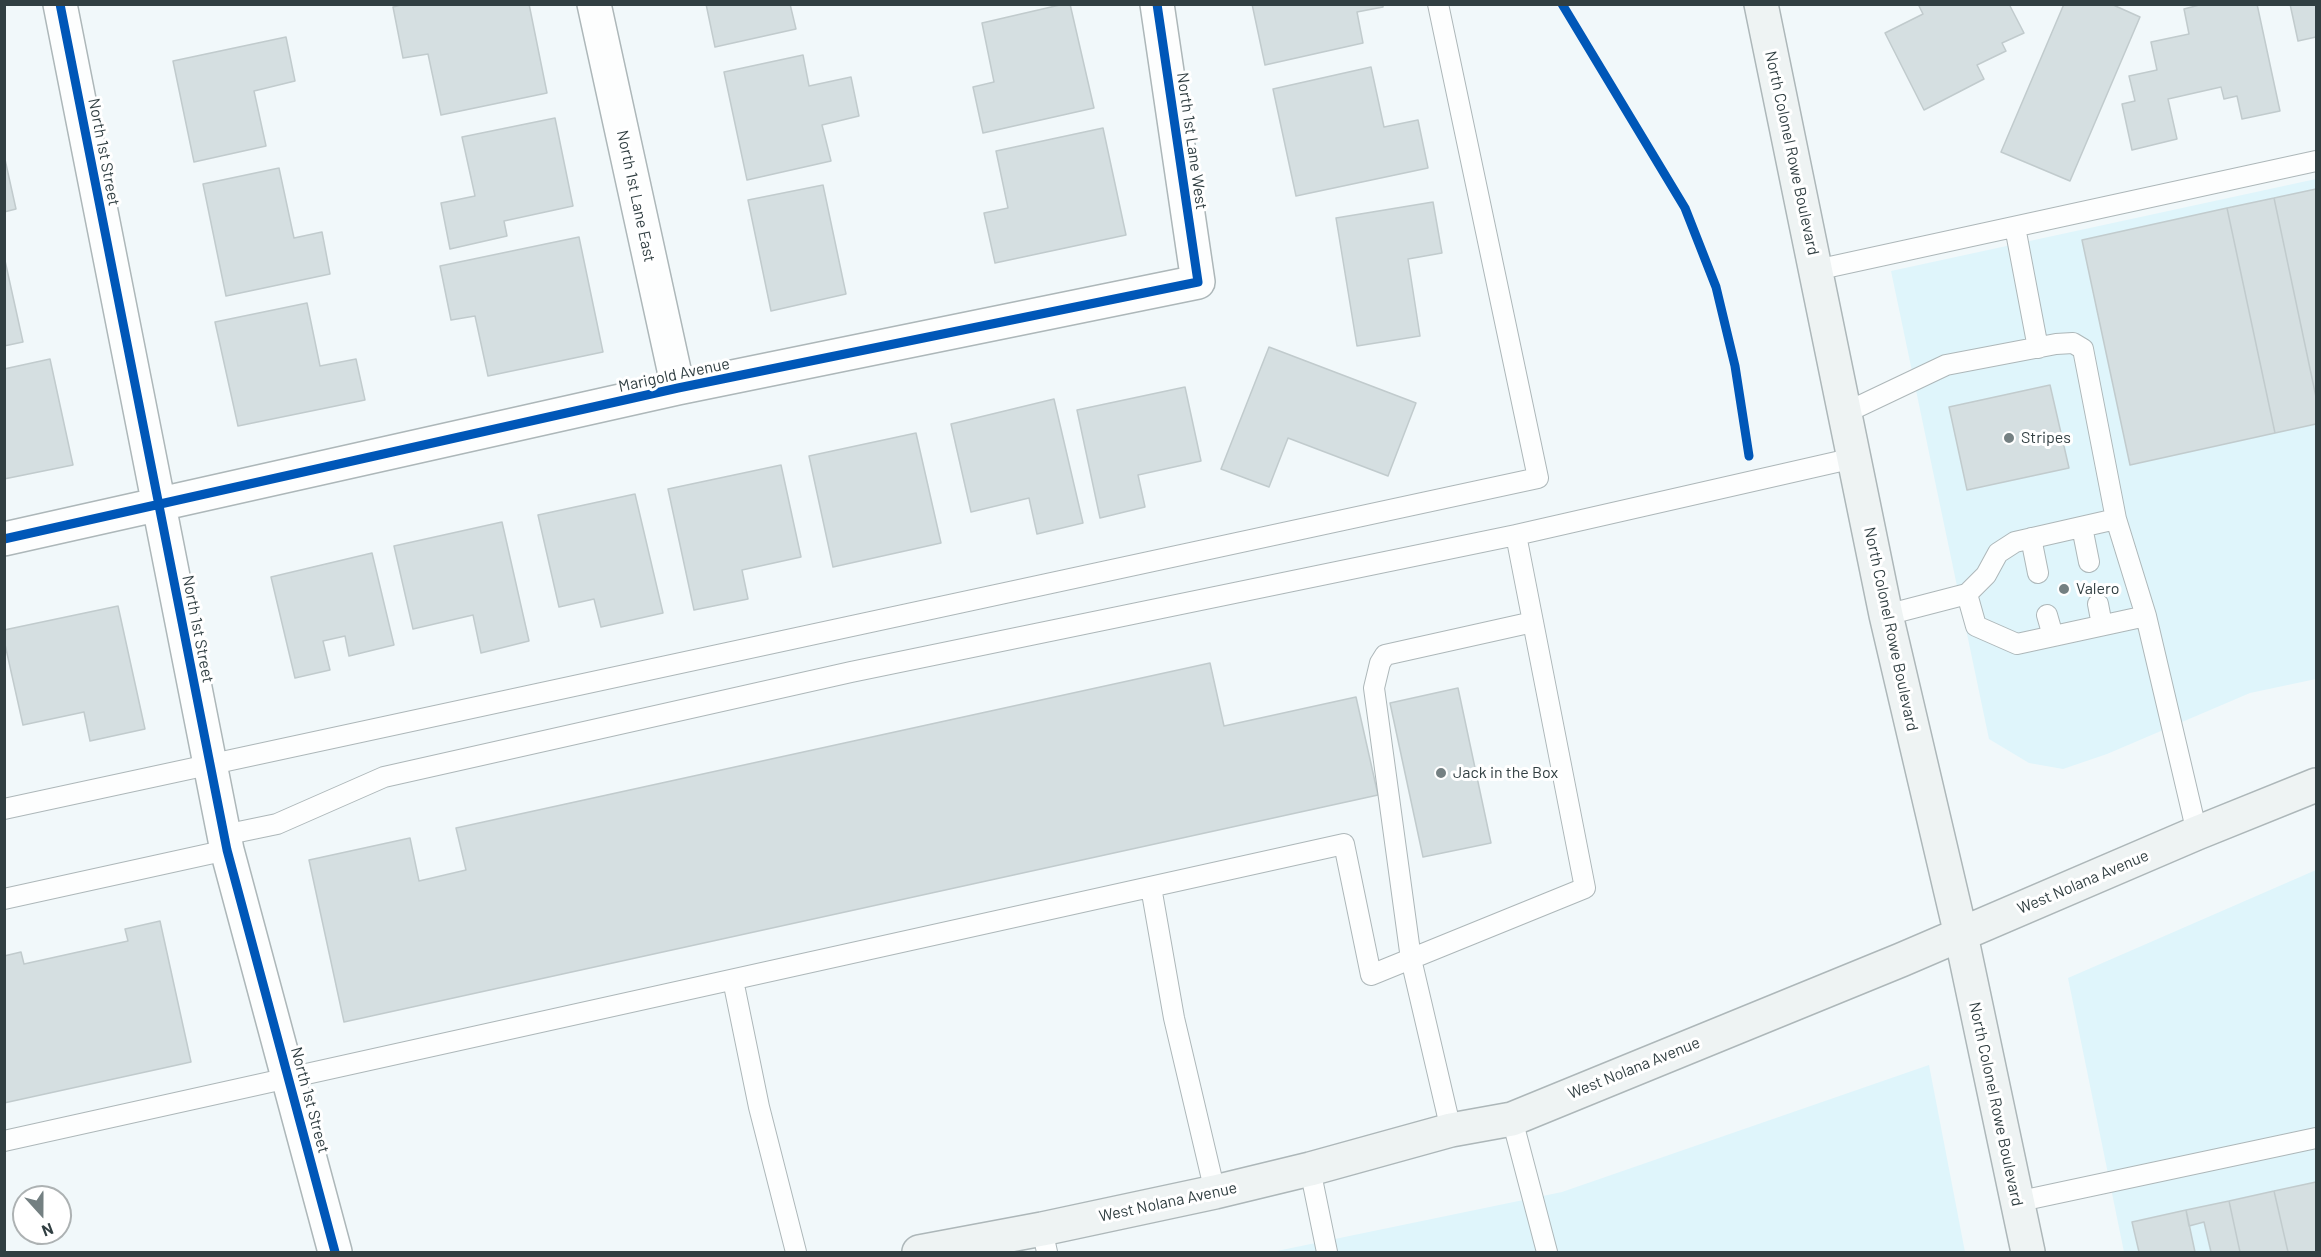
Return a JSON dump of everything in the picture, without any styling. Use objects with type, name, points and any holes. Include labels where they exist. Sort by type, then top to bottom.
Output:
[{"type":"main road","name":"North Colonel Rowe Boulevard","points":[[1761,4],[1887,615],[1961,935],[2028,1252]]},
{"type":"main road","name":"West Nolana Avenue","points":[[920,1252],[1045,1241],[1215,1192],[1310,1169],[1451,1130],[1512,1119],[1961,935],[2197,833],[2316,785]]},
{"type":"street","name":"North 1st Lane East","points":[[594,4],[678,388]]},
{"type":"street","name":"North 1st Lane West","points":[[1157,4],[1198,282]]},
{"type":"street","name":"North 1st Street","points":[[67,6],[158,507],[226,842],[335,1252]]},
{"type":"street","name":"Marigold Avenue","points":[[4,539],[158,507],[678,388],[1198,282]]},
{"type":"lane","points":[[4,809],[1538,478],[1438,4]]},
{"type":"lane","points":[[1816,270],[2316,161]]},
{"type":"lane","points":[[2015,226],[2038,348]]},
{"type":"lane","points":[[1845,413],[1946,365],[2073,343],[2083,349],[2116,519],[2146,616],[2197,833]]},
{"type":"lane","points":[[4,899],[226,842],[277,824],[384,777],[851,672],[1516,535],[1854,458]]},
{"type":"lane","points":[[1887,615],[1967,594],[1986,575],[1998,553],[2015,542],[2116,519]]},
{"type":"lane","points":[[2082,527],[2090,562]]},
{"type":"lane","points":[[4,1141],[1344,844],[1371,975],[1411,959],[1585,888],[1516,535]]},
{"type":"lane","points":[[2031,538],[2038,573]]},
{"type":"lane","points":[[1967,594],[1976,626],[2017,644],[2146,616]]},
{"type":"lane","points":[[2098,604],[2102,625]]},
{"type":"lane","points":[[2047,615],[2053,636]]},
{"type":"lane","points":[[1451,1130],[1411,959],[1374,688],[1380,663],[1385,655],[1533,622]]},
{"type":"lane","points":[[1151,887],[1174,1018],[1215,1192]]},
{"type":"lane","points":[[733,980],[759,1107],[796,1252]]},
{"type":"lane","points":[[1512,1119],[1547,1252]]},
{"type":"lane","points":[[2016,1202],[2316,1138]]},
{"type":"lane","points":[[1310,1169],[1328,1252]]},
{"type":"path","points":[[1562,4],[1685,208],[1716,287],[1735,366],[1746,435]]},
{"type":"shaded area","points":[[2316,179],[2316,679],[2250,693],[2107,754],[2063,769],[2029,763],[1989,739],[1891,271]]},
{"type":"shaded area","points":[[2316,870],[2316,1252],[2124,1252],[2068,978]]},
{"type":"shaded area","points":[[1929,1065],[1965,1252],[1272,1252],[1562,1192]]},
{"type":"building","points":[[405,4],[529,4],[547,93],[441,115],[428,54],[403,58],[393,7]]},
{"type":"building","points":[[706,4],[790,4],[796,29],[715,47]]},
{"type":"building","points":[[1070,4],[1094,108],[983,133],[973,87],[994,82],[982,23]]},
{"type":"building","points":[[1252,4],[1383,4],[1383,7],[1357,12],[1363,43],[1265,65]]},
{"type":"building","points":[[1918,4],[2009,4],[2024,33],[2002,43],[2006,51],[1977,65],[1984,79],[1924,110],[1885,33],[1923,14]]},
{"type":"building","points":[[2064,4],[2111,4],[2140,17],[2070,181],[2001,152]]},
{"type":"building","points":[[2203,4],[2257,4],[2280,111],[2242,119],[2237,96],[2224,99],[2221,87],[2168,99],[2177,139],[2132,150],[2122,104],[2135,101],[2129,76],[2157,70],[2151,42],[2189,34],[2184,9]]},
{"type":"building","points":[[2290,4],[2316,4],[2316,37],[2298,41]]},
{"type":"building","points":[[286,37],[295,81],[254,91],[266,146],[194,162],[173,61]]},
{"type":"building","points":[[803,55],[809,86],[851,77],[859,116],[822,125],[831,161],[747,180],[724,72]]},
{"type":"building","points":[[1371,67],[1384,127],[1418,120],[1428,168],[1296,196],[1273,89]]},
{"type":"building","points":[[555,118],[573,206],[504,221],[507,236],[450,249],[441,203],[475,196],[462,137]]},
{"type":"building","points":[[1103,128],[1126,235],[995,263],[984,213],[1008,208],[996,151]]},
{"type":"building","points":[[4,155],[16,209],[4,212]]},
{"type":"building","points":[[279,168],[294,238],[322,232],[330,274],[226,296],[203,184]]},
{"type":"building","points":[[823,185],[846,294],[771,311],[748,200]]},
{"type":"building","points":[[2316,189],[2316,397],[2274,198]]},
{"type":"building","points":[[2274,198],[2316,397],[2316,424],[2275,433],[2227,208]]},
{"type":"building","points":[[1433,202],[1442,253],[1408,259],[1420,336],[1357,346],[1336,218]]},
{"type":"building","points":[[2227,208],[2275,433],[2130,465],[2082,240]]},
{"type":"building","points":[[579,237],[603,352],[488,376],[475,316],[451,320],[440,266]]},
{"type":"building","points":[[4,256],[23,342],[4,346]]},
{"type":"building","points":[[307,303],[320,366],[356,359],[365,400],[238,426],[215,322]]},
{"type":"building","points":[[1269,347],[1416,403],[1388,476],[1288,438],[1269,487],[1221,469]]},
{"type":"building","points":[[50,359],[73,465],[4,479],[4,369]]},
{"type":"building","name":"Stripes","points":[[2050,385],[2069,468],[1967,490],[1949,407]]},
{"type":"building","points":[[1185,387],[1201,461],[1138,475],[1145,507],[1100,518],[1077,410]]},
{"type":"building","points":[[1054,399],[1083,523],[1037,534],[1029,498],[971,512],[951,424]]},
{"type":"building","points":[[916,433],[941,543],[833,567],[809,456]]},
{"type":"building","points":[[781,465],[801,557],[742,570],[748,599],[694,610],[668,489]]},
{"type":"building","points":[[635,494],[663,613],[601,627],[594,599],[559,607],[538,515]]},
{"type":"building","points":[[502,522],[529,641],[481,653],[473,615],[413,629],[394,546]]},
{"type":"building","points":[[372,553],[394,645],[349,656],[345,636],[323,641],[330,670],[295,678],[271,577]]},
{"type":"building","points":[[118,606],[145,729],[90,741],[84,712],[23,725],[4,640],[4,630]]},
{"type":"building","points":[[1210,663],[1224,726],[1356,697],[1378,795],[344,1022],[309,860],[410,838],[419,881],[466,870],[456,828]]},
{"type":"building","name":"Jack in the Box","points":[[1458,688],[1491,843],[1423,857],[1390,703]]},
{"type":"building","points":[[160,921],[191,1062],[4,1103],[4,956],[21,952],[24,964],[128,941],[125,929]]},
{"type":"building","points":[[2316,1182],[2316,1252],[2288,1252],[2274,1191]]},
{"type":"building","points":[[2274,1191],[2288,1252],[2240,1252],[2229,1201]]},
{"type":"building","points":[[2229,1201],[2240,1252],[2211,1252],[2204,1222],[2189,1226],[2186,1210]]},
{"type":"building","points":[[2186,1210],[2195,1252],[2139,1252],[2132,1222]]},
{"type":"cycle path","points":[[60,4],[227,850],[335,1252]]},
{"type":"cycle path","points":[[4,539],[678,388],[1198,282],[1157,4]]},
{"type":"cycle path","points":[[1562,4],[1685,208],[1716,287],[1735,366],[1749,456]]},
{"type":"place","name":"Stripes","points":[[2009,438]]},
{"type":"place","name":"Valero","points":[[2064,589]]},
{"type":"place","name":"Jack in the Box","points":[[1441,773]]}]
